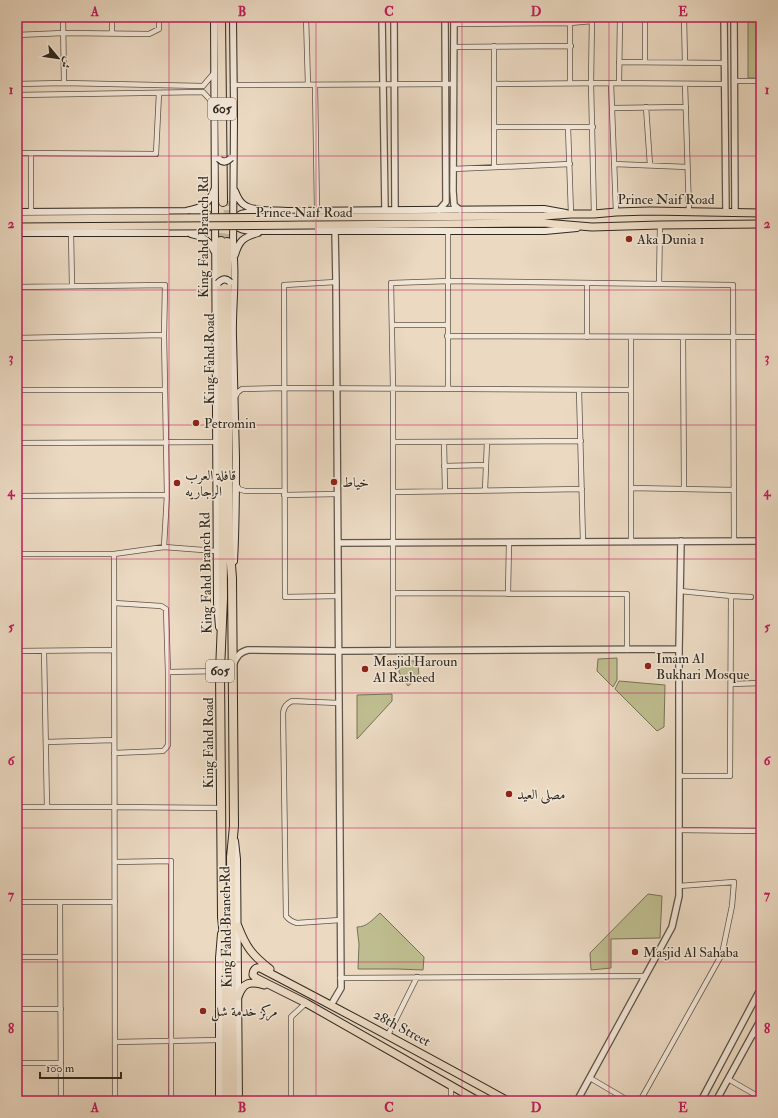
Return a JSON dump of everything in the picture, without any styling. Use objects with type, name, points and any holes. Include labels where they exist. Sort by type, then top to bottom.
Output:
[{"type":"highway","name":"605","points":[[221,17],[228,202]]},
{"type":"highway","name":"605","points":[[226,17],[228,202]]},
{"type":"highway","name":"King Fahd Road","points":[[224,239],[229,538],[232,578],[233,666],[234,826],[231,857],[232,1101]]},
{"type":"highway","name":"King Fahd Road","points":[[224,239],[223,598],[220,671],[222,917],[226,957],[226,1101]]},
{"type":"main road","name":"King Fahd Branch Rd","points":[[214,17],[216,221],[224,239],[232,249],[234,258],[233,326],[236,536],[232,578]]},
{"type":"main road","name":"King Fahd Branch Rd","points":[[220,648],[216,551],[215,253],[224,239],[230,223],[228,202],[234,187],[232,155],[233,17]]},
{"type":"main road","points":[[215,153],[223,162],[232,155]]},
{"type":"main road","points":[[186,211],[206,204],[212,196],[215,185]]},
{"type":"main road","points":[[234,187],[237,196],[243,204],[252,209],[266,210]]},
{"type":"main road","points":[[186,233],[206,229],[216,221],[229,214],[232,210],[228,202]]},
{"type":"main road","points":[[215,206],[218,212],[230,223],[241,230],[263,231]]},
{"type":"main road","name":"Prince Naif Road","points":[[17,226],[169,226],[315,217],[385,210],[544,209],[571,214]]},
{"type":"main road","points":[[224,239],[218,230],[245,212],[266,210]]},
{"type":"main road","name":"Prince Naif Road","points":[[266,210],[294,210],[315,217],[544,224],[592,227]]},
{"type":"main road","points":[[294,210],[289,216],[288,223],[291,228],[295,230]]},
{"type":"main road","points":[[177,233],[184,229],[187,223],[186,216],[178,211]]},
{"type":"main road","points":[[17,212],[186,211],[206,213],[216,221],[230,223]]},
{"type":"main road","name":"Prince Naif Road","points":[[17,219],[544,216],[616,212],[761,213]]},
{"type":"main road","name":"Prince Naif Road","points":[[263,231],[545,231],[592,227],[761,224]]},
{"type":"main road","points":[[234,258],[236,249],[241,241],[247,236],[263,231]]},
{"type":"main road","points":[[17,233],[186,233],[197,235],[206,239],[210,242],[215,253]]},
{"type":"main road","points":[[215,290],[218,283],[223,280],[230,282],[234,289]]},
{"type":"main road","name":"King Fahd Branch Rd","points":[[234,826],[237,858],[239,1101]]},
{"type":"main road","name":"King Fahd Branch Rd","points":[[219,1101],[219,958],[222,917]]},
{"type":"main road","points":[[238,926],[242,938],[250,952],[283,979]]},
{"type":"main road","points":[[278,989],[254,976],[254,970],[256,968],[260,968],[283,979]]},
{"type":"main road","name":"28th Street","points":[[283,979],[508,1101]]},
{"type":"main road","points":[[238,998],[242,989],[248,983],[256,982],[278,989]]},
{"type":"main road","name":"28th Street","points":[[278,989],[306,1003],[478,1101]]},
{"type":"street","points":[[63,17],[64,83]]},
{"type":"street","points":[[112,17],[112,34]]},
{"type":"street","points":[[17,35],[64,33],[149,34],[159,29],[159,17]]},
{"type":"street","points":[[306,17],[308,85]]},
{"type":"street","points":[[382,17],[385,210]]},
{"type":"street","points":[[394,17],[395,210]]},
{"type":"street","points":[[439,210],[446,202],[444,84],[445,17]]},
{"type":"street","points":[[454,17],[454,205],[460,210]]},
{"type":"street","points":[[496,17],[496,24]]},
{"type":"street","points":[[619,83],[620,17]]},
{"type":"street","points":[[644,17],[645,62]]},
{"type":"street","points":[[684,17],[685,63]]},
{"type":"street","points":[[724,17],[726,212]]},
{"type":"street","points":[[734,17],[735,213]]},
{"type":"street","points":[[454,24],[570,23],[592,19],[594,214]]},
{"type":"street","points":[[570,23],[570,84]]},
{"type":"street","points":[[724,45],[734,45]]},
{"type":"street","points":[[494,46],[494,167]]},
{"type":"street","points":[[454,47],[570,46]]},
{"type":"street","points":[[619,62],[724,63]]},
{"type":"street","points":[[17,84],[64,83],[203,86],[214,73]]},
{"type":"street","points":[[734,81],[761,81]]},
{"type":"street","points":[[611,83],[616,212]]},
{"type":"street","points":[[233,85],[454,84]]},
{"type":"street","points":[[494,84],[724,84]]},
{"type":"street","points":[[685,84],[689,212]]},
{"type":"street","points":[[315,85],[315,217]]},
{"type":"street","points":[[17,95],[203,92],[214,104]]},
{"type":"street","points":[[17,153],[156,154],[159,93]]},
{"type":"street","points":[[646,107],[650,165]]},
{"type":"street","points":[[612,108],[686,107]]},
{"type":"street","points":[[494,127],[593,127]]},
{"type":"street","points":[[568,127],[571,214]]},
{"type":"street","points":[[31,153],[31,212]]},
{"type":"street","points":[[454,169],[570,164]]},
{"type":"street","points":[[614,164],[687,167]]},
{"type":"street","points":[[725,178],[735,177]]},
{"type":"street","points":[[384,186],[395,185]]},
{"type":"street","points":[[659,284],[660,225]]},
{"type":"street","points":[[331,1005],[341,988],[335,230]]},
{"type":"street","points":[[448,231],[448,389]]},
{"type":"street","points":[[71,233],[72,286]]},
{"type":"street","points":[[336,282],[284,285],[284,493],[285,597],[338,596]]},
{"type":"street","points":[[393,651],[393,388],[391,283],[449,282],[733,285],[734,541]]},
{"type":"street","points":[[587,283],[587,337]]},
{"type":"street","points":[[17,287],[165,285],[164,335],[167,495],[164,547]]},
{"type":"street","points":[[392,325],[448,325]]},
{"type":"street","points":[[17,338],[164,335]]},
{"type":"street","points":[[448,336],[761,337]]},
{"type":"street","points":[[631,337],[631,542]]},
{"type":"street","points":[[683,337],[684,489]]},
{"type":"street","points":[[235,397],[242,389],[284,388],[631,390]]},
{"type":"street","points":[[17,390],[165,390]]},
{"type":"street","points":[[579,390],[583,542]]},
{"type":"street","points":[[393,442],[580,441]]},
{"type":"street","points":[[17,443],[216,442]]},
{"type":"street","points":[[444,442],[444,491]]},
{"type":"street","points":[[485,490],[487,442]]},
{"type":"street","points":[[444,466],[486,465]]},
{"type":"street","points":[[236,484],[240,489],[245,491],[338,494]]},
{"type":"street","points":[[631,488],[734,490]]},
{"type":"street","points":[[393,492],[582,489]]},
{"type":"street","points":[[17,496],[167,495]]},
{"type":"street","points":[[577,1101],[672,927],[678,896],[681,541]]},
{"type":"street","points":[[338,543],[761,541]]},
{"type":"street","points":[[508,594],[509,542]]},
{"type":"street","points":[[17,554],[114,554],[164,547],[216,551]]},
{"type":"street","points":[[114,554],[115,1101]]},
{"type":"street","points":[[680,592],[752,596]]},
{"type":"street","points":[[393,593],[627,594],[627,650]]},
{"type":"street","points":[[679,776],[730,776],[731,596]]},
{"type":"street","points":[[114,603],[161,606],[166,609],[168,672],[168,744],[166,748],[163,751],[114,753]]},
{"type":"street","points":[[17,651],[114,650]]},
{"type":"street","points":[[233,666],[238,655],[243,651],[248,650],[339,652],[679,650]]},
{"type":"street","points":[[44,651],[47,807]]},
{"type":"street","points":[[168,672],[220,671]]},
{"type":"street","points":[[731,684],[761,683]]},
{"type":"street","points":[[338,703],[292,701],[284,707],[283,713],[286,916],[292,922],[297,923],[340,920]]},
{"type":"street","points":[[46,742],[114,740]]},
{"type":"street","points":[[17,807],[221,808]]},
{"type":"street","points":[[679,830],[761,831]]},
{"type":"street","points":[[115,862],[171,861],[171,1101]]},
{"type":"street","points":[[640,1101],[722,954],[732,906],[734,882],[678,886]]},
{"type":"street","points":[[17,902],[115,902]]},
{"type":"street","points":[[60,902],[61,1101]]},
{"type":"street","points":[[17,957],[60,957]]},
{"type":"street","points":[[340,978],[645,976]]},
{"type":"street","points":[[388,1035],[416,977]]},
{"type":"street","points":[[701,1101],[761,988]]},
{"type":"street","points":[[291,1101],[291,1017],[306,1003]]},
{"type":"street","points":[[17,1009],[61,1008]]},
{"type":"street","points":[[716,1101],[761,1018]]},
{"type":"street","points":[[753,1034],[761,1038]]},
{"type":"street","points":[[115,1042],[219,1040]]},
{"type":"street","points":[[17,1063],[61,1063]]},
{"type":"street","points":[[590,1078],[629,1101]]},
{"type":"street","points":[[728,1079],[761,1098]]},
{"type":"street","points":[[451,1086],[451,1101]]},
{"type":"shaded area","points":[[748,17],[761,17],[761,78],[748,78]]},
{"type":"shaded area","points":[[617,658],[617,680],[613,687],[597,671],[598,659]]},
{"type":"shaded area","points":[[400,661],[418,661],[419,677],[408,686],[399,672]]},
{"type":"shaded area","points":[[619,681],[665,685],[664,727],[657,731],[615,689]]},
{"type":"shaded area","points":[[392,694],[392,701],[357,739],[357,695]]},
{"type":"shaded area","points":[[648,894],[662,896],[660,938],[611,939],[611,968],[591,970],[590,953]]},
{"type":"shaded area","points":[[380,913],[424,957],[423,970],[358,969],[359,944],[357,927],[361,927],[372,921]]},
{"type":"tunnel","points":[[227,242],[228,201]]},
{"type":"tunnel","points":[[221,241],[222,220]]},
{"type":"place","name":"Aka Dunia 1","points":[[629,239]]},
{"type":"place","name":"Petromin","points":[[196,423]]},
{"type":"place","name":"خياط","points":[[334,482]]},
{"type":"place","name":"قافلة العرب الرجاريه","points":[[177,483]]},
{"type":"place","name":"Imam Al Bukhari Mosque","points":[[648,666]]},
{"type":"place","name":"Masjid Haroun Al Rasheed","points":[[365,669]]},
{"type":"place","name":"مصلى العيد","points":[[509,794]]},
{"type":"place","name":"Masjid Al Sahaba","points":[[635,952]]},
{"type":"place","name":"مركز خدمة شل","points":[[203,1011]]}]
